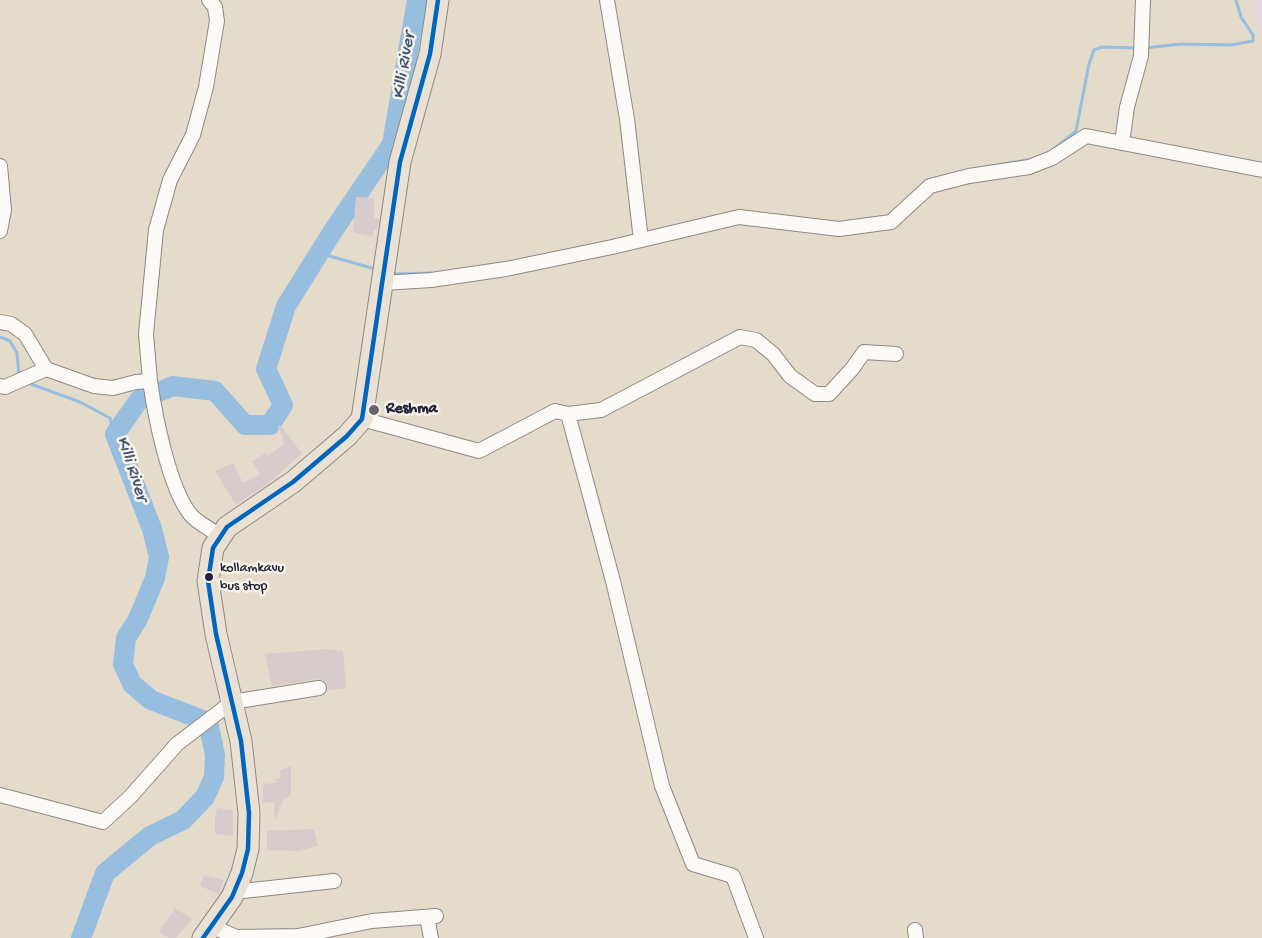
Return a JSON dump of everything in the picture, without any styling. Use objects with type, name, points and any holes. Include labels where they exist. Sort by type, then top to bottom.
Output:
[{"type":"main road","points":[[207,932],[234,892],[242,873],[248,849],[249,813],[241,741],[216,634],[208,581],[213,548],[226,527],[293,482],[347,436],[362,419],[400,162],[430,54],[438,0]]},
{"type":"street","points":[[209,0],[214,7],[218,21],[206,87],[193,135],[170,180],[156,230],[146,334],[150,382],[158,429],[179,497],[191,516],[220,536]]},
{"type":"street","points":[[608,0],[627,119],[641,240]]},
{"type":"street","points":[[1122,143],[1127,107],[1141,56],[1143,0]]},
{"type":"street","points":[[383,283],[431,280],[506,268],[739,217],[839,230],[891,222],[930,186],[969,176],[1029,167],[1052,158],[1086,136],[1262,170]]},
{"type":"street","points":[[0,166],[4,210],[0,231]]},
{"type":"street","points":[[0,322],[11,324],[25,334],[46,369],[93,386],[113,388],[136,382],[150,382]]},
{"type":"street","points":[[362,419],[479,450],[555,411],[568,414],[601,410],[740,337],[756,340],[773,354],[790,376],[815,394],[829,394],[864,352],[896,354]]},
{"type":"street","points":[[0,386],[5,387],[46,369]]},
{"type":"street","points":[[568,414],[613,581],[662,786],[693,864],[733,876],[756,938]]},
{"type":"street","points":[[0,795],[103,822],[131,796],[177,744],[232,702],[320,688]]},
{"type":"street","points":[[234,892],[334,881]]},
{"type":"street","points":[[207,932],[236,937],[298,936],[372,921],[432,916],[431,938]]},
{"type":"shaded area","points":[[1252,0],[1262,0],[1262,41]]},
{"type":"building","points":[[356,197],[374,198],[374,218],[379,219],[377,230],[374,230],[372,236],[353,232]]},
{"type":"building","points":[[280,425],[302,453],[273,480],[236,505],[215,471],[233,463],[243,483],[260,474],[252,461],[266,453],[268,456],[284,443],[278,426]]},
{"type":"building","points":[[328,649],[343,651],[346,688],[328,690],[326,682],[318,679],[272,686],[265,654]]},
{"type":"building","points":[[291,766],[291,794],[283,800],[275,820],[274,802],[263,803],[263,784],[276,783],[275,779],[281,778],[280,770]]},
{"type":"building","points":[[217,808],[233,810],[233,836],[215,834]]},
{"type":"building","points":[[314,829],[318,846],[297,851],[267,850],[267,831]]},
{"type":"building","points":[[204,876],[224,880],[219,894],[200,886]]},
{"type":"building","points":[[175,908],[192,919],[176,938],[169,938],[159,932]]},
{"type":"waterway","name":"Killi River","points":[[81,938],[105,873],[150,836],[183,820],[205,797],[214,777],[215,755],[208,722],[151,700],[132,684],[123,664],[126,638],[138,619],[155,578],[159,557],[152,529],[115,434],[139,400],[173,386],[215,391],[245,425],[270,425],[283,405],[266,369],[286,306],[392,144],[417,0]]},
{"type":"waterway","points":[[1145,48],[1181,44],[1231,45],[1253,41],[1253,35],[1241,17],[1236,0]]},
{"type":"waterway","points":[[1050,152],[1076,131],[1089,64],[1094,50],[1102,47],[1138,48]]},
{"type":"waterway","points":[[974,169],[1033,159]]},
{"type":"waterway","points":[[319,253],[375,269]]},
{"type":"waterway","points":[[394,274],[431,273]]},
{"type":"waterway","points":[[0,337],[10,341],[17,353],[19,375]]},
{"type":"waterway","points":[[28,383],[80,402],[110,418],[115,434]]},
{"type":"transit line","points":[[203,938],[232,897],[242,873],[248,849],[249,813],[241,741],[216,634],[208,581],[213,548],[227,527],[293,482],[347,436],[362,419],[400,162],[430,54],[438,0]]},
{"type":"place","name":"Reshma","points":[[374,410]]},
{"type":"place","name":"kollamkavu bus stop","points":[[209,577]]}]
